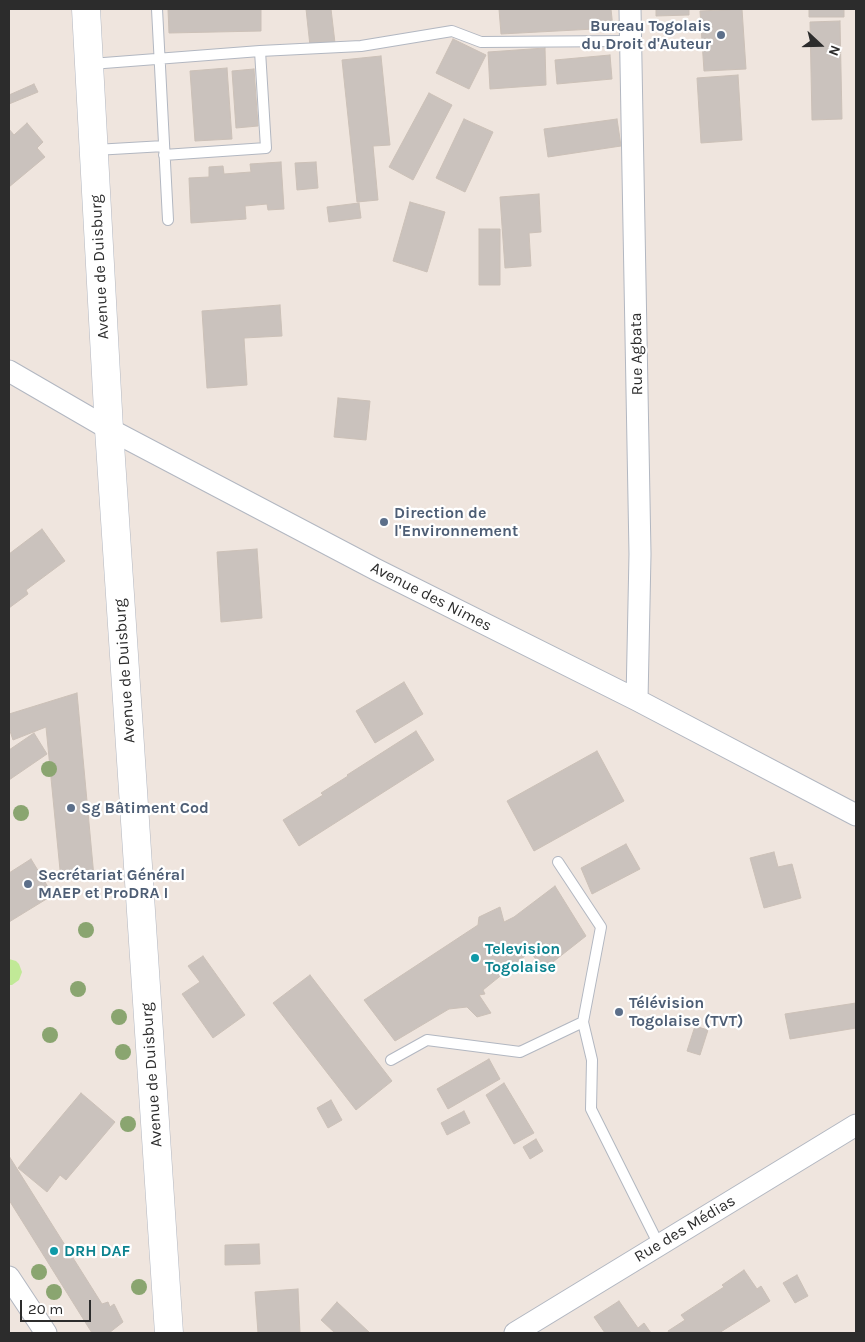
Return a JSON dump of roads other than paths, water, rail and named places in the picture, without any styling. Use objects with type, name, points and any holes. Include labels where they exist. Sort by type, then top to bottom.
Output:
[{"type":"street","name":"Avenue de Duisburg","points":[[86,9],[109,429],[169,1333]]},
{"type":"street","name":"Rue Agbata","points":[[630,9],[640,554],[637,700]]},
{"type":"street","name":"Avenue des Nimes","points":[[9,371],[109,429],[375,569],[637,700],[856,815]]},
{"type":"street","name":"Rue des Médias","points":[[515,1333],[856,1125]]},
{"type":"street","points":[[9,1277],[46,1333]]},
{"type":"lane","points":[[157,9],[168,220]]},
{"type":"lane","points":[[89,64],[260,51],[361,46],[452,31],[481,42],[630,41]]},
{"type":"lane","points":[[94,150],[266,148],[260,51]]},
{"type":"lane","points":[[558,862],[601,927],[583,1022],[592,1060],[590,1109],[659,1245]]},
{"type":"lane","points":[[391,1060],[427,1040],[520,1052],[583,1022]]},
{"type":"place","name":"Bureau Togolais du Droit d'Auteur","points":[[721,35]]},
{"type":"place","name":"Direction de l'Environnement","points":[[384,522]]},
{"type":"place","name":"Sg Bâtiment Cod","points":[[71,808]]},
{"type":"place","name":"Secrétariat Général MAEP et ProDRA I","points":[[28,884]]},
{"type":"place","name":"Television Togolaise","points":[[475,958]]},
{"type":"place","name":"Télévision Togolaise (TVT)","points":[[619,1012]]},
{"type":"place","name":"DRH DAF","points":[[54,1251]]}]
